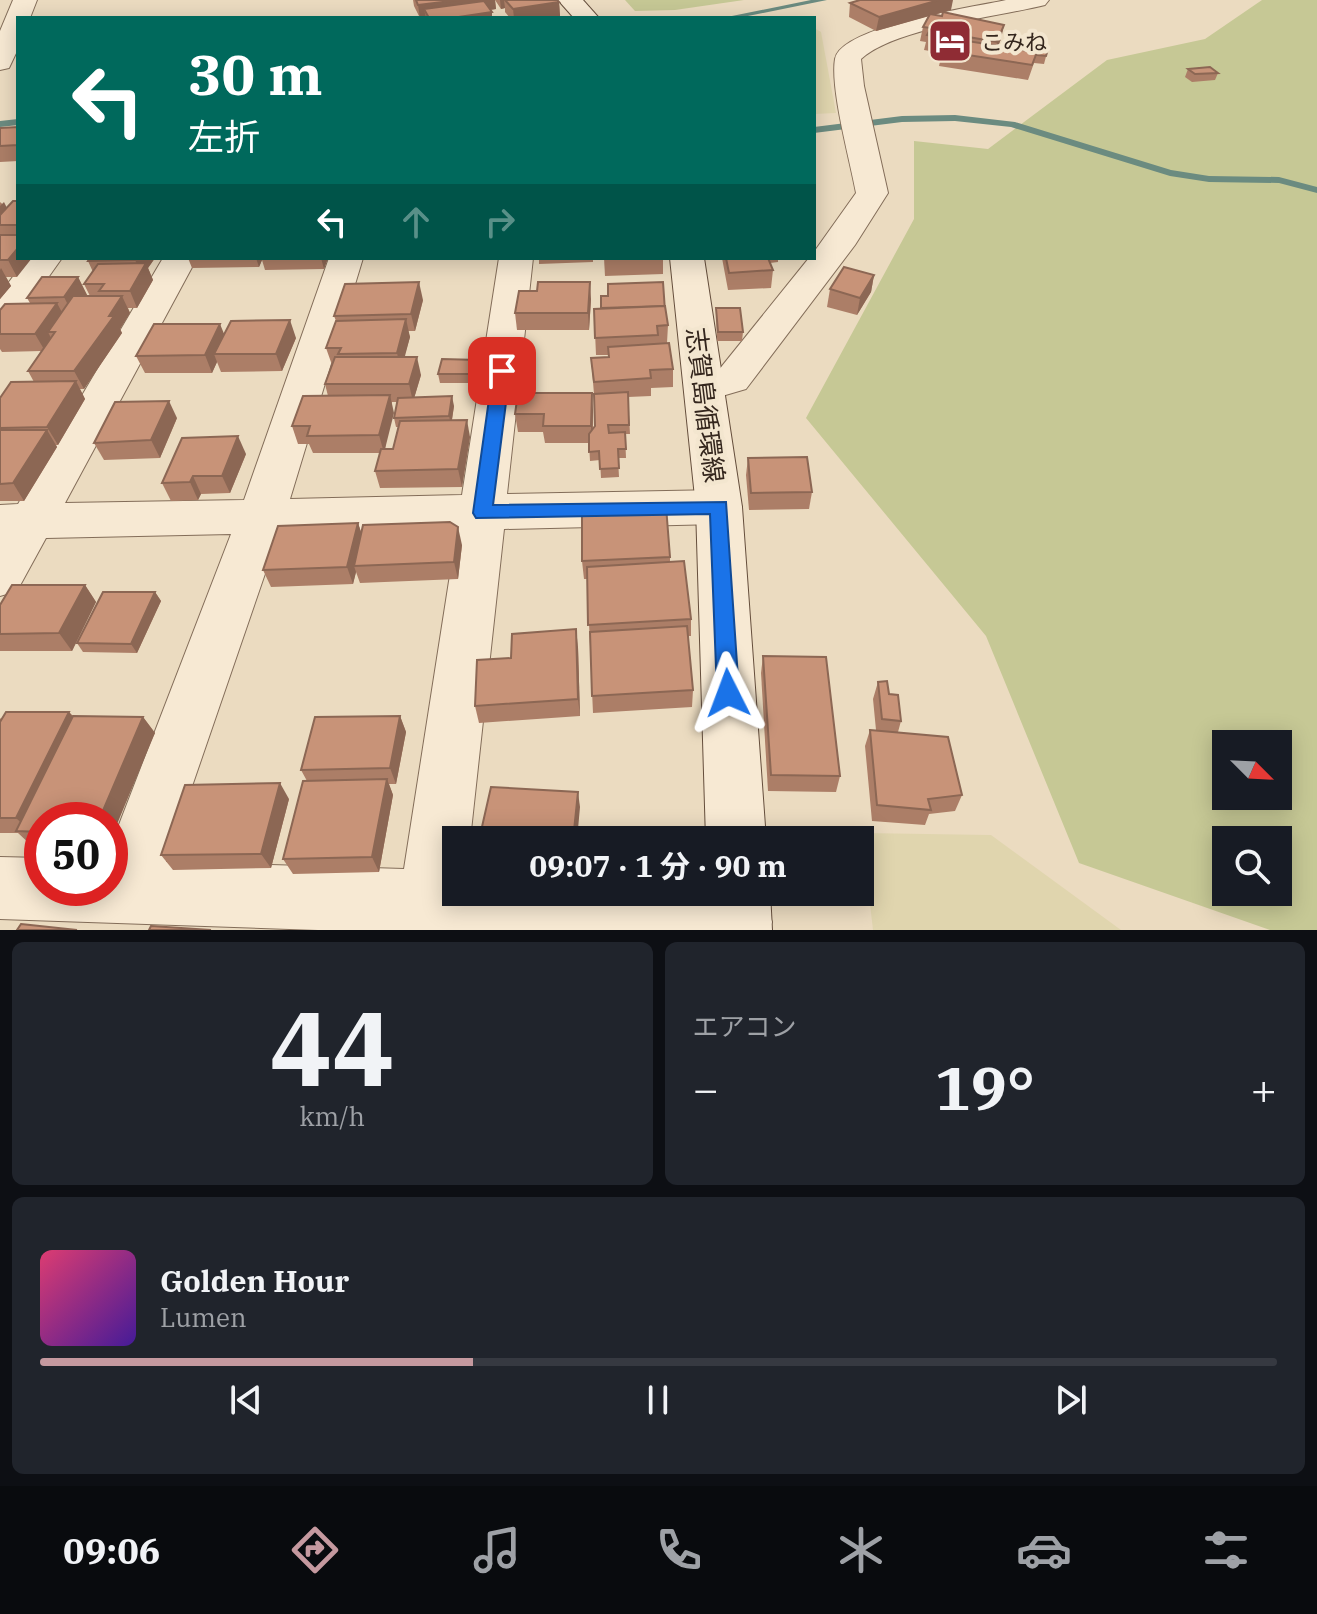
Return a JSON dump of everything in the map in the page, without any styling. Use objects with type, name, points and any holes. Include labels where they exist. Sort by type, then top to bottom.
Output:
[{"type":"street","points":[[0,62],[8,25],[25,0]]},
{"type":"street","points":[[570,0],[585,16]]},
{"type":"street","points":[[705,388],[732,380],[843,238],[872,193],[850,86],[848,57],[865,42],[891,33],[1037,0]]},
{"type":"street","points":[[0,319],[44,260]]},
{"type":"street","points":[[0,577],[16,522],[179,260]]},
{"type":"street","points":[[149,905],[261,517],[345,260]]},
{"type":"street","points":[[445,912],[483,513],[516,260]]},
{"type":"street","name":"志賀島循環線","points":[[687,260],[719,507],[735,826]]},
{"type":"street","points":[[16,522],[719,507]]},
{"type":"street","points":[[0,888],[149,905],[592,916],[739,915]]},
{"type":"shaded area","points":[[816,29],[821,32],[836,113],[816,114]]},
{"type":"shaded area","points":[[874,833],[991,835],[1121,930],[873,930],[870,906],[874,906]]},
{"type":"green space","points":[[625,0],[744,0],[675,10],[635,11]]},
{"type":"green space","points":[[1262,0],[1317,0],[1317,930],[1270,930],[1079,863],[986,636],[806,418],[914,219],[914,141],[988,149],[1107,60],[1205,39]]},
{"type":"building","points":[[416,0],[459,0],[418,5]]},
{"type":"building","points":[[505,0],[557,0],[559,2],[513,9]]},
{"type":"building","points":[[860,0],[939,0],[879,17],[850,3]]},
{"type":"building","points":[[484,1],[492,12],[428,16],[424,9]]},
{"type":"building","points":[[943,12],[1004,25],[997,42],[968,37],[967,41],[1037,52],[1032,65],[942,51],[948,39],[927,35],[931,28],[923,27],[930,14],[942,16]]},
{"type":"building","points":[[1016,44],[1048,49],[1046,56],[1036,55],[1037,52],[1014,49]]},
{"type":"building","points":[[1210,67],[1218,73],[1195,74],[1188,69]]},
{"type":"building","points":[[16,127],[16,145],[0,146],[0,128]]},
{"type":"building","points":[[16,201],[16,225],[0,225],[0,215]]},
{"type":"building","points":[[0,235],[16,235],[16,250],[8,260],[0,260]]},
{"type":"building","points":[[726,260],[769,260],[773,270],[729,273]]},
{"type":"building","points":[[146,263],[130,291],[99,291],[104,284],[84,284],[98,264]]},
{"type":"building","points":[[844,267],[874,275],[860,298],[830,289]]},
{"type":"building","points":[[42,277],[78,277],[64,297],[27,298]]},
{"type":"building","points":[[419,282],[411,314],[334,316],[345,284]]},
{"type":"building","points":[[538,282],[590,282],[588,313],[515,313],[519,291],[537,291]]},
{"type":"building","points":[[663,282],[665,306],[601,308],[601,296],[608,296],[608,284]]},
{"type":"building","points":[[73,296],[122,296],[109,316],[114,316],[74,371],[28,371],[55,332],[48,332]]},
{"type":"building","points":[[57,303],[35,334],[0,334],[0,310],[5,304]]},
{"type":"building","points":[[665,306],[668,325],[657,326],[658,335],[595,338],[594,309]]},
{"type":"building","points":[[716,308],[740,308],[743,332],[718,332]]},
{"type":"building","points":[[406,319],[397,353],[338,354],[341,348],[326,348],[336,321]]},
{"type":"building","points":[[290,320],[276,354],[214,354],[231,321]]},
{"type":"building","points":[[154,324],[220,324],[205,355],[136,356]]},
{"type":"building","points":[[669,343],[673,369],[650,370],[651,378],[594,382],[591,358],[609,357],[608,347]]},
{"type":"building","points":[[335,357],[417,357],[409,384],[325,384]]},
{"type":"building","points":[[442,359],[478,360],[475,374],[438,374]]},
{"type":"building","points":[[76,381],[47,427],[0,428],[0,398],[11,382]]},
{"type":"building","points":[[628,392],[629,425],[608,425],[609,433],[625,432],[626,449],[618,449],[619,468],[600,469],[599,451],[589,452],[589,434],[595,426],[594,394]]},
{"type":"building","points":[[518,393],[592,393],[591,426],[543,426],[544,414],[515,414]]},
{"type":"building","points":[[390,395],[379,435],[307,436],[310,426],[292,426],[303,396]]},
{"type":"building","points":[[452,396],[449,416],[394,418],[398,398]]},
{"type":"building","points":[[169,401],[151,440],[94,443],[115,402]]},
{"type":"building","points":[[467,420],[458,469],[375,471],[381,449],[393,449],[400,421]]},
{"type":"building","points":[[0,430],[47,430],[13,483],[0,484]]},
{"type":"building","points":[[238,436],[222,476],[193,476],[190,482],[162,483],[182,438]]},
{"type":"building","points":[[807,457],[812,492],[751,493],[748,458]]},
{"type":"building","points":[[666,506],[670,557],[582,561],[582,509]]},
{"type":"building","points":[[450,522],[458,527],[454,562],[354,566],[363,525]]},
{"type":"building","points":[[358,523],[347,567],[263,570],[278,526]]},
{"type":"building","points":[[684,561],[691,619],[588,625],[587,567]]},
{"type":"building","points":[[12,585],[85,585],[59,633],[0,634],[0,605]]},
{"type":"building","points":[[103,592],[155,592],[131,644],[77,643]]},
{"type":"building","points":[[687,626],[693,690],[592,696],[590,632]]},
{"type":"building","points":[[576,629],[578,699],[475,706],[477,660],[511,658],[512,634]]},
{"type":"building","points":[[763,656],[826,657],[840,776],[771,775]]},
{"type":"building","points":[[887,681],[889,694],[898,695],[901,721],[882,719],[878,682]]},
{"type":"building","points":[[6,712],[69,712],[16,818],[0,818],[0,722]]},
{"type":"building","points":[[73,716],[143,717],[107,802],[30,802]]},
{"type":"building","points":[[400,716],[390,768],[301,770],[315,717]]},
{"type":"building","points":[[870,730],[948,737],[962,795],[928,799],[931,810],[877,805]]},
{"type":"building","points":[[387,779],[372,857],[283,859],[303,781]]},
{"type":"building","points":[[280,783],[261,854],[161,855],[185,785]]},
{"type":"building","points":[[491,787],[578,792],[574,826],[482,826]]},
{"type":"building","points":[[24,815],[24,831],[16,831]]},
{"type":"building","points":[[21,924],[77,930],[17,930]]},
{"type":"building","points":[[151,926],[211,930],[149,930]]},
{"type":"waterway","points":[[737,16],[823,0]]},
{"type":"waterway","points":[[816,130],[902,119],[955,118],[1012,124],[1170,173],[1209,179],[1279,180],[1317,190]]},
{"type":"waterway","points":[[0,124],[16,122]]},
{"type":"place","name":"こみね","points":[[950,41]]},
{"type":"route","points":[[502,371],[483,513],[719,507],[728,693]]}]
